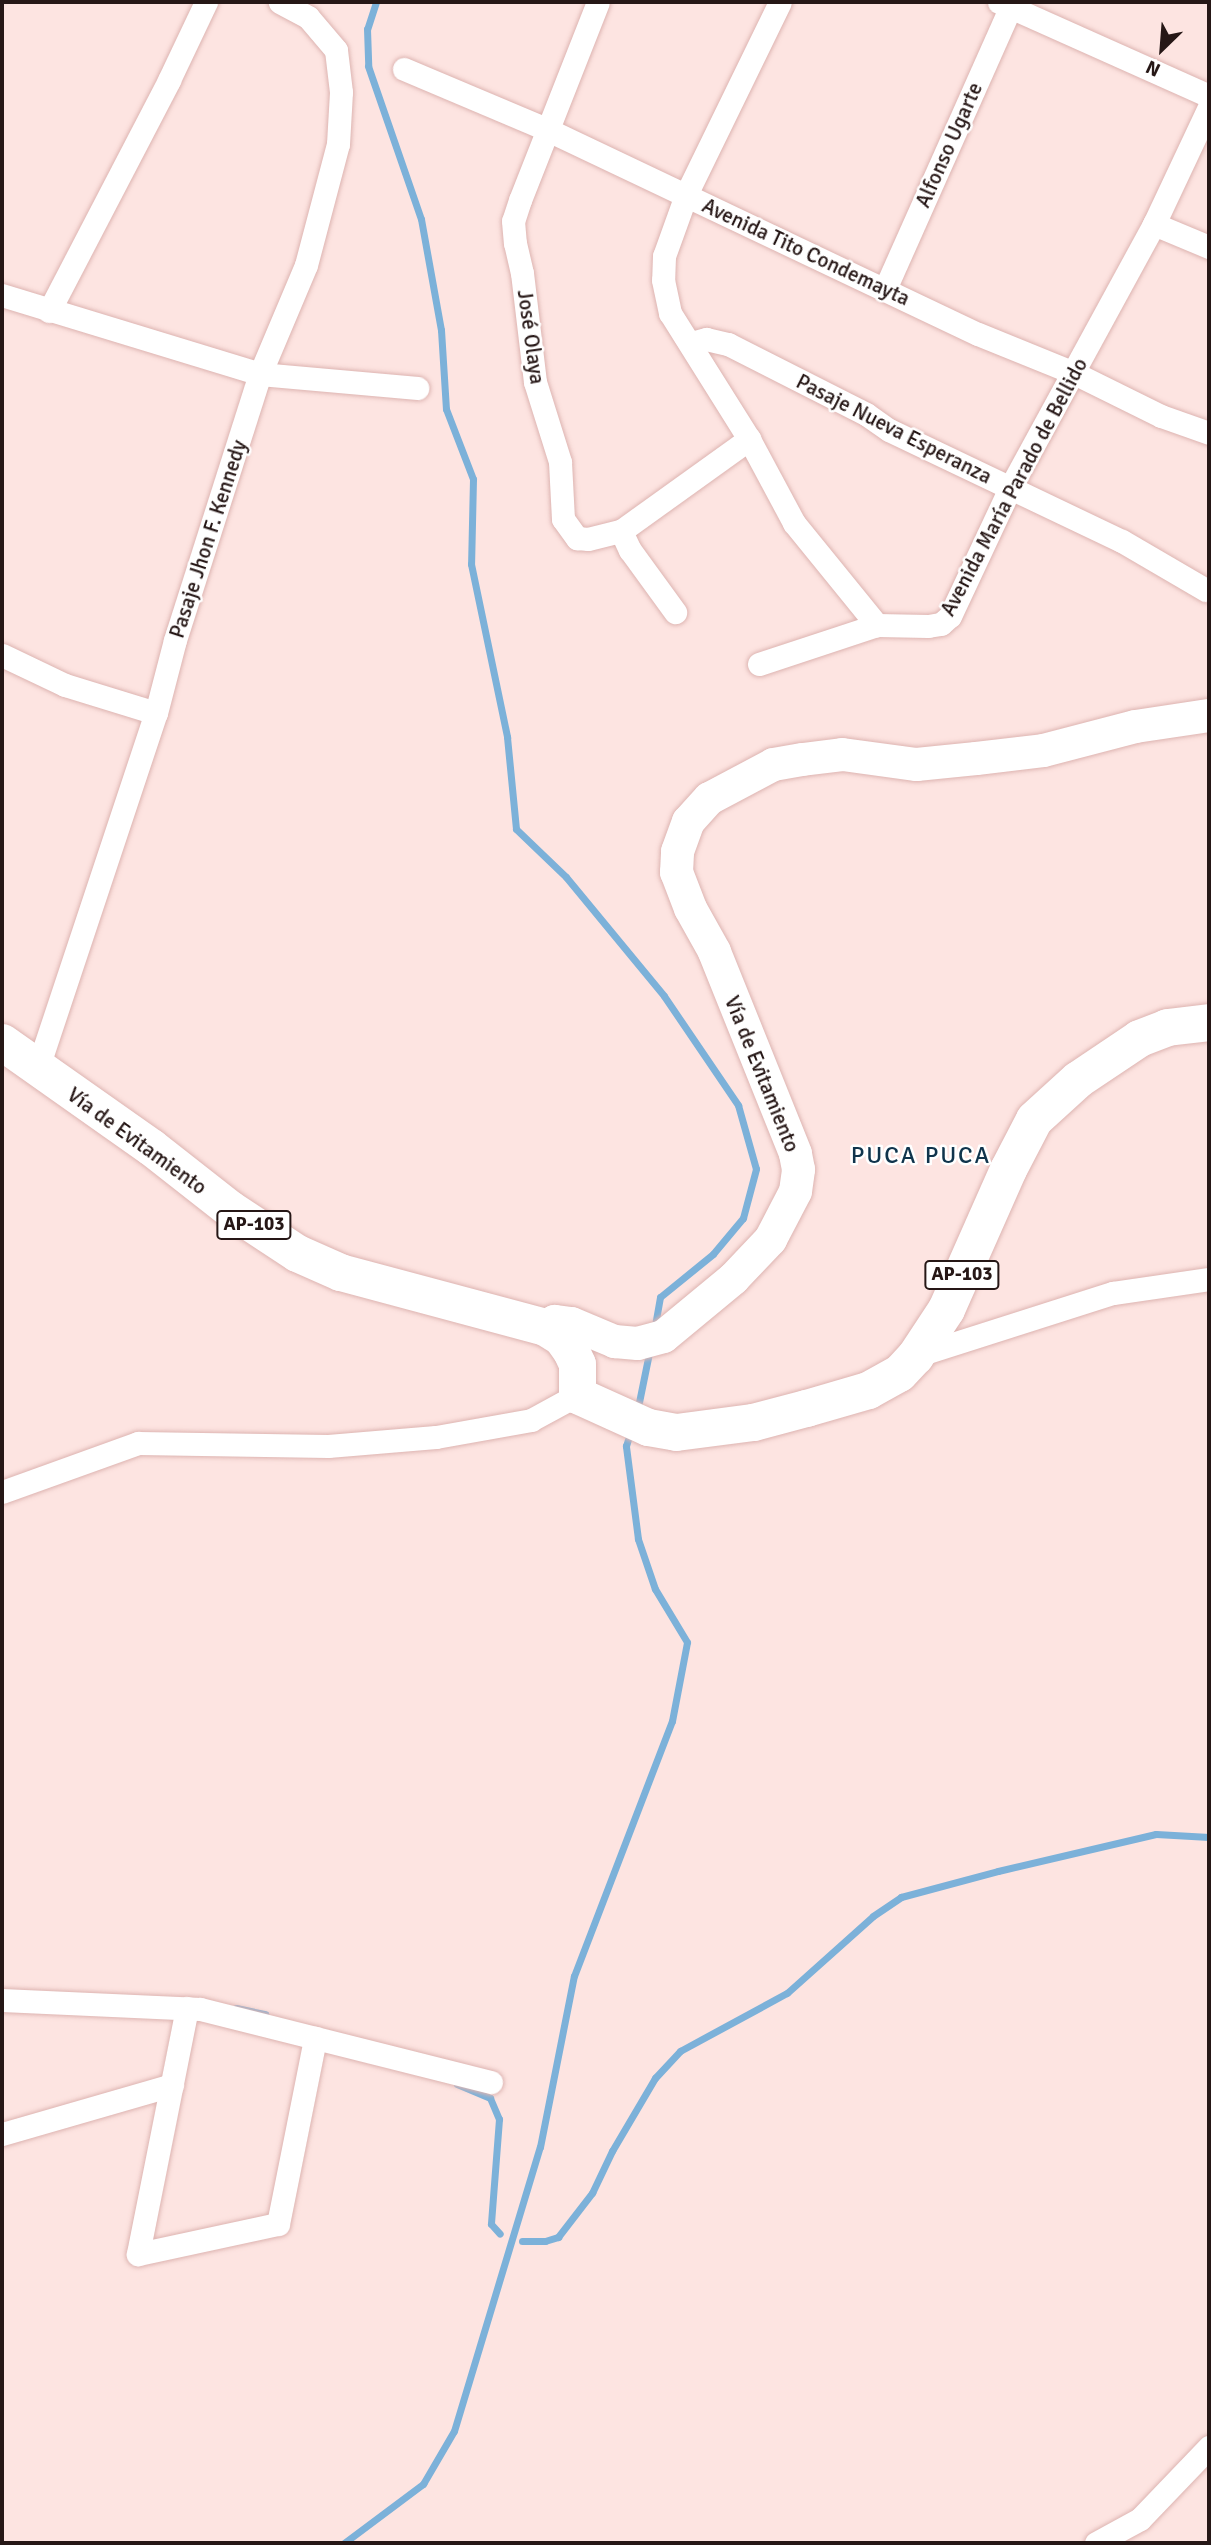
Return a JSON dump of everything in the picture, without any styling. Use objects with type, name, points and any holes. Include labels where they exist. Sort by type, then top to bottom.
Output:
[{"type":"main road","name":"Vía de Evitamiento","points":[[2,1042],[151,1147],[230,1209],[297,1253],[340,1272],[545,1327],[554,1321],[571,1323],[614,1341],[650,1340],[733,1278],[771,1239],[795,1191],[798,1169],[714,951],[690,908],[676,872],[677,851],[688,821],[709,799],[773,764],[842,754],[916,764],[976,758],[1043,750],[1135,726],[1209,715]]},
{"type":"main road","name":"AP-103","points":[[545,1327],[561,1338],[571,1351],[576,1364],[577,1395],[632,1420],[676,1432],[753,1422],[869,1390],[899,1373],[915,1356],[946,1309],[1008,1169],[1034,1119],[1078,1079],[1139,1038],[1167,1027],[1191,1022],[1209,1022]]},
{"type":"street","points":[[49,311],[206,2]]},
{"type":"street","points":[[280,2],[311,9]]},
{"type":"street","name":"José Olaya","points":[[598,2],[546,129],[513,221],[522,273],[529,351],[560,462],[563,519],[577,538],[588,539],[621,531]]},
{"type":"street","points":[[780,2],[687,195],[664,256],[663,280],[670,313],[749,439],[794,523],[877,625]]},
{"type":"street","points":[[1007,3],[1209,96]]},
{"type":"street","name":"Alfonso Ugarte","points":[[885,289],[1007,3]]},
{"type":"street","name":"Pasaje Jhon F. Kennedy","points":[[38,1068],[156,713],[175,640],[261,374],[306,265],[338,144],[341,92],[336,50],[311,9]]},
{"type":"street","name":"Avenida Tito Condemayta","points":[[404,68],[546,129],[978,334],[1074,373],[1161,416],[1209,433]]},
{"type":"street","name":"Avenida María Parado de Bellido","points":[[759,664],[877,625],[928,626],[941,624],[950,616],[1010,488],[1154,224],[1209,107]]},
{"type":"street","points":[[1154,224],[1209,247]]},
{"type":"street","points":[[2,295],[261,374],[417,388]]},
{"type":"street","name":"Pasaje Nueva Esperanza","points":[[691,343],[706,339],[728,344],[866,414],[889,430],[1122,541],[1206,590]]},
{"type":"street","points":[[675,612],[630,550],[621,531],[749,439]]},
{"type":"street","points":[[2,654],[65,685],[156,713]]},
{"type":"street","points":[[915,1356],[1112,1293],[1209,1279]]},
{"type":"street","points":[[2,1492],[138,1443],[328,1446],[436,1437],[531,1420],[577,1395]]},
{"type":"street","points":[[2,2000],[187,2008],[491,2082]]},
{"type":"street","points":[[187,2008],[138,2254],[278,2224],[315,2038]]},
{"type":"street","points":[[2,2134],[172,2085]]},
{"type":"street","points":[[1096,2543],[1140,2519],[1209,2447]]},
{"type":"waterway","points":[[376,2],[367,29],[368,66],[421,219],[441,330],[446,409],[473,479],[471,564],[507,737],[516,829],[566,877],[664,996],[738,1105],[756,1169],[743,1218],[713,1254],[660,1297],[654,1330]]},
{"type":"waterway","points":[[637,1412],[650,1348]]},
{"type":"waterway","points":[[344,2543],[423,2484],[454,2431],[540,2147],[574,1976],[672,1721],[687,1642],[655,1589],[638,1539],[626,1446],[631,1430]]},
{"type":"waterway","points":[[522,2241],[545,2241],[558,2237],[592,2193],[612,2151],[655,2078],[680,2051],[787,1993],[873,1916],[901,1897],[1156,1834],[1209,1837]]},
{"type":"waterway","points":[[236,2008],[265,2014]]},
{"type":"waterway","points":[[457,2084],[490,2098],[499,2119],[491,2224],[500,2234]]},
{"type":"district","name":"PUCA PUCA","points":[[921,1156]]}]
